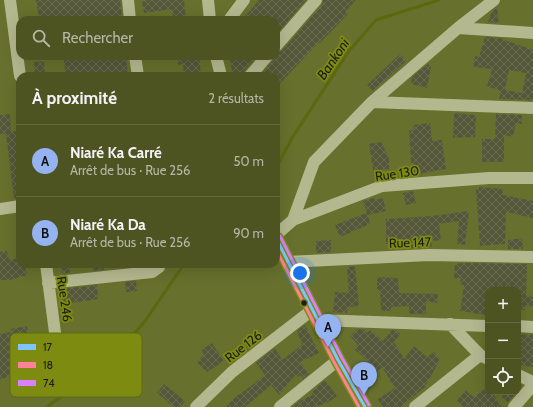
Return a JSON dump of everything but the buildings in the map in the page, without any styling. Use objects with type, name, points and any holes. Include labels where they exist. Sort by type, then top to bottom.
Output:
[{"type":"street","points":[[10,0],[16,46]]},
{"type":"street","points":[[128,0],[130,16]]},
{"type":"street","points":[[208,0],[210,16]]},
{"type":"street","points":[[231,16],[244,0]]},
{"type":"street","points":[[280,41],[316,0]]},
{"type":"street","points":[[293,220],[314,162],[372,102],[458,28],[494,0]]},
{"type":"street","points":[[458,28],[533,33]]},
{"type":"street","points":[[18,60],[19,72]]},
{"type":"street","points":[[136,60],[137,72]]},
{"type":"street","points":[[217,60],[219,72]]},
{"type":"street","points":[[253,72],[264,60]]},
{"type":"street","points":[[372,102],[533,108]]},
{"type":"street","name":"Rue 130","points":[[280,232],[293,220],[382,186],[489,178],[533,178]]},
{"type":"street","points":[[0,209],[16,207]]},
{"type":"street","points":[[280,245],[314,315],[365,407]]},
{"type":"street","name":"Rue 147","points":[[287,262],[429,255],[533,257]]},
{"type":"street","name":"Rue 246","points":[[46,268],[55,333]]},
{"type":"street","points":[[48,283],[156,268]]},
{"type":"street","points":[[314,315],[485,326]]},
{"type":"street","name":"Rue 126","points":[[196,407],[232,372],[314,315]]},
{"type":"street","points":[[415,407],[484,357],[450,324]]},
{"type":"street","points":[[521,326],[533,327]]},
{"type":"street","points":[[283,406],[338,360]]},
{"type":"street","points":[[514,407],[533,383],[521,376]]},
{"type":"waterway","name":"Bankoni","points":[[280,160],[292,138],[349,51],[376,20],[439,0]]},
{"type":"waterway","name":"Bankoni","points":[[135,333],[181,268]]},
{"type":"waterway","name":"Bankoni","points":[[47,407],[61,397]]},
{"type":"transit line","name":"74","points":[[280,236],[342,358],[369,405]]},
{"type":"transit line","name":"17","points":[[280,246],[338,360],[365,407]]},
{"type":"transit line","name":"18","points":[[280,257],[359,407]]},
{"type":"place","name":"Niaré Ka Carré","points":[[328,347]]},
{"type":"place","name":"Niaré Ka Da","points":[[364,395]]}]
